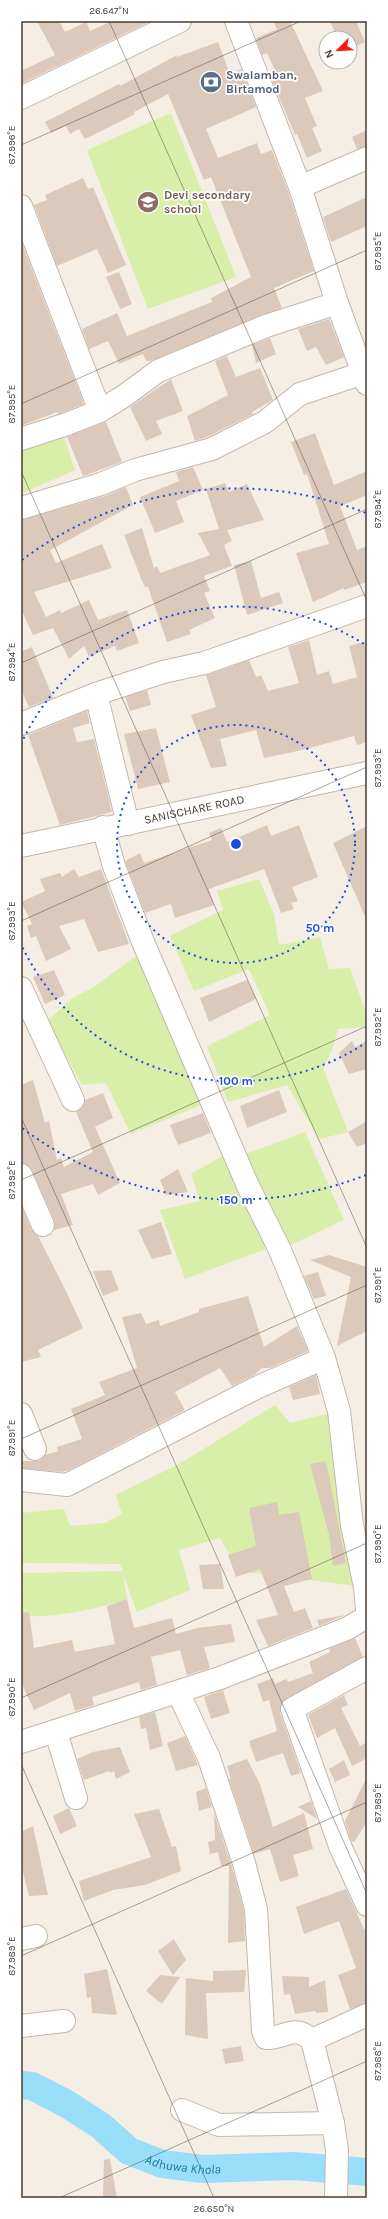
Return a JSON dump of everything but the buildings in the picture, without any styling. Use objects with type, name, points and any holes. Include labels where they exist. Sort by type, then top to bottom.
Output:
[{"type":"street","points":[[21,98],[180,21]]},
{"type":"street","points":[[21,508],[101,484],[135,470],[212,449],[266,422],[300,394],[365,379],[337,303],[300,187],[236,21]]},
{"type":"street","points":[[300,187],[367,158]]},
{"type":"street","points":[[21,206],[100,411]]},
{"type":"street","points":[[21,439],[67,424],[100,411],[124,396],[158,371],[266,326],[337,303]]},
{"type":"street","points":[[21,724],[96,694],[163,672],[204,663],[367,606]]},
{"type":"street","points":[[96,694],[128,824]]},
{"type":"street","name":"SANISCHARE ROAD","points":[[21,846],[103,827],[128,824],[367,773]]},
{"type":"street","points":[[103,827],[114,866],[143,942],[248,1186],[280,1250],[324,1358],[339,1411],[352,1525],[365,1587],[367,1609]]},
{"type":"street","points":[[21,988],[73,1100]]},
{"type":"street","points":[[21,1175],[43,1225]]},
{"type":"street","points":[[21,1480],[66,1485],[256,1388],[324,1358]]},
{"type":"street","points":[[21,1414],[35,1449]]},
{"type":"street","points":[[21,1742],[178,1692],[287,1653],[346,1629],[367,1616]]},
{"type":"street","points":[[367,1668],[292,1709],[340,1846],[367,1904]]},
{"type":"street","points":[[178,1692],[209,1758],[244,1863],[256,1909],[263,2031],[266,2038],[274,2039],[296,2031],[306,2034],[312,2040],[333,2123],[337,2150],[336,2198]]},
{"type":"street","points":[[56,1732],[76,1798]]},
{"type":"street","points":[[312,2040],[367,2015]]},
{"type":"street","points":[[21,2026],[64,2021]]},
{"type":"street","points":[[182,2110],[219,2125],[333,2123]]},
{"type":"green space","points":[[171,113],[236,277],[148,309],[87,150]]},
{"type":"green space","points":[[61,428],[75,470],[21,494],[21,441]]},
{"type":"green space","points":[[259,879],[274,914],[279,945],[320,937],[329,969],[350,968],[367,1016],[367,1027],[338,1029],[332,1051],[323,1068],[348,1132],[319,1139],[287,1085],[228,1102],[207,1046],[270,1015],[249,969],[194,991],[170,936],[223,910],[217,891]]},
{"type":"green space","points":[[140,953],[201,1105],[131,1134],[106,1083],[82,1085],[47,1021],[73,998],[94,987]]},
{"type":"green space","points":[[305,1132],[344,1220],[280,1250],[237,1157]]},
{"type":"green space","points":[[223,1156],[266,1249],[185,1279],[160,1210],[200,1201],[191,1174]]},
{"type":"green space","points":[[275,1405],[290,1423],[339,1411],[365,1587],[239,1571],[220,1538],[179,1550],[190,1590],[137,1612],[123,1574],[127,1599],[101,1607],[74,1612],[47,1616],[21,1616],[21,1573],[123,1571],[120,1564],[21,1563],[21,1513],[64,1509],[70,1526],[105,1523],[122,1514],[116,1495],[179,1464]]},
{"type":"waterway","name":"Adhuwa Khola","points":[[21,2085],[32,2086],[67,2104],[101,2126],[129,2151],[162,2164],[203,2169],[294,2166],[367,2172]]},
{"type":"place","name":"Swalamban, Birtamod","points":[[211,82]]},
{"type":"place","name":"Devi secondary school","points":[[148,202]]}]
